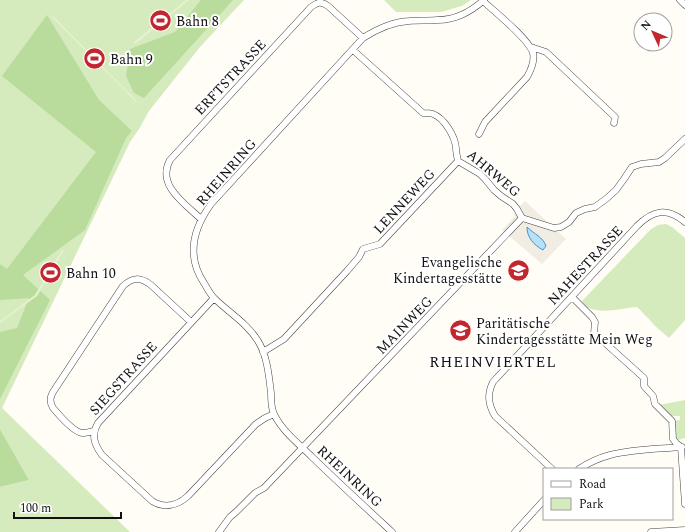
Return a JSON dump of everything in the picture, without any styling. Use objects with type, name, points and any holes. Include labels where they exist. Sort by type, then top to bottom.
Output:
[{"type":"street","points":[[479,134],[485,122],[527,77],[532,69],[534,60],[531,47],[523,37],[484,0]]},
{"type":"street","name":"RHEINRING","points":[[392,532],[283,428],[272,408],[263,352],[251,332],[214,298],[198,274],[194,254],[194,240],[201,218],[211,204],[363,38],[378,29],[397,22],[444,20],[463,15],[484,0]]},
{"type":"street","points":[[680,0],[685,5]]},
{"type":"street","name":"ERFTSTRASSE","points":[[201,218],[178,197],[168,183],[166,176],[170,160],[311,7],[317,3],[323,3],[328,6],[363,38]]},
{"type":"street","points":[[531,47],[546,52],[557,62],[615,117],[614,123]]},
{"type":"street","name":"AHRWEG","points":[[353,50],[423,113],[433,114],[441,119],[452,135],[458,161],[480,174],[501,196],[513,204],[522,218]]},
{"type":"street","points":[[522,218],[554,228],[561,227],[569,222],[576,213],[595,207],[606,199],[616,190],[632,167],[641,164],[659,162],[685,139]]},
{"type":"street","name":"LENNEWEG","points":[[263,352],[284,339],[347,271],[359,257],[363,249],[380,244],[458,161]]},
{"type":"street","name":"NAHESTRASSE","points":[[551,468],[495,416],[489,401],[489,394],[493,382],[646,218],[656,213],[666,212],[675,215],[685,222]]},
{"type":"street","name":"MAINWEG","points":[[219,532],[230,517],[255,493],[264,488],[522,218]]},
{"type":"street","points":[[94,431],[80,433],[75,430],[53,408],[50,399],[55,389],[123,286],[130,280],[134,279],[140,279],[152,284],[191,322]]},
{"type":"street","points":[[572,297],[594,319],[594,333],[644,378],[644,386],[653,396],[655,404],[672,421],[674,439],[676,443],[683,447]]},
{"type":"street","name":"SIEGSTRASSE","points":[[214,298],[98,423],[94,431],[94,439],[98,448],[102,455],[152,501],[162,506],[170,506],[182,501],[188,496],[256,424],[274,414]]},
{"type":"street","points":[[581,468],[595,460],[621,453],[683,447]]},
{"type":"street","points":[[683,447],[685,504]]},
{"type":"street","points":[[515,532],[543,501]]},
{"type":"street","points":[[651,532],[685,530]]},
{"type":"green space","points":[[0,0],[244,0],[200,47],[149,111],[130,142],[2,408],[130,532],[0,532],[0,487],[29,480],[0,429]]},
{"type":"green space","name":"Bahn 8","points":[[186,0],[189,0],[135,44],[134,42]]},
{"type":"green space","points":[[201,0],[233,0],[144,98],[134,93],[126,76],[130,49],[175,32]]},
{"type":"green space","points":[[384,0],[471,0],[462,6],[441,12],[396,12]]},
{"type":"green space","points":[[47,15],[99,100],[132,131],[126,138],[85,230],[23,275],[50,300],[0,399],[0,332],[17,328],[29,298],[0,300],[0,264],[7,269],[96,152],[2,76]]},
{"type":"green space","name":"Bahn 9","points":[[53,16],[137,101],[136,102],[52,17]]},
{"type":"green space","points":[[666,224],[685,238],[685,320],[669,338],[637,307],[600,311],[588,308],[582,301],[651,229],[658,225]]},
{"type":"green space","name":"Bahn 10","points":[[62,250],[64,250],[37,296],[0,323],[0,321],[35,295]]},
{"type":"green space","points":[[685,400],[685,438],[675,441],[673,421],[680,420],[680,416],[671,416],[659,405]]},
{"type":"green space","points":[[0,429],[29,480],[0,487]]},
{"type":"shaded area","points":[[525,201],[566,239],[542,264],[502,230],[514,217],[515,211]]},
{"type":"water","points":[[527,227],[545,243],[546,246],[543,250],[532,241],[528,235]]},
{"type":"place","name":"Bahn 8","points":[[161,21]]},
{"type":"place","name":"Bahn 9","points":[[94,59]]},
{"type":"place","name":"Evangelische Kindertagesstätte","points":[[518,270]]},
{"type":"place","name":"Bahn 10","points":[[50,273]]},
{"type":"place","name":"Paritätische Kindertagesstätte Mein Weg","points":[[461,331]]},
{"type":"district","name":"RHEINVIERTEL","points":[[493,362]]}]
